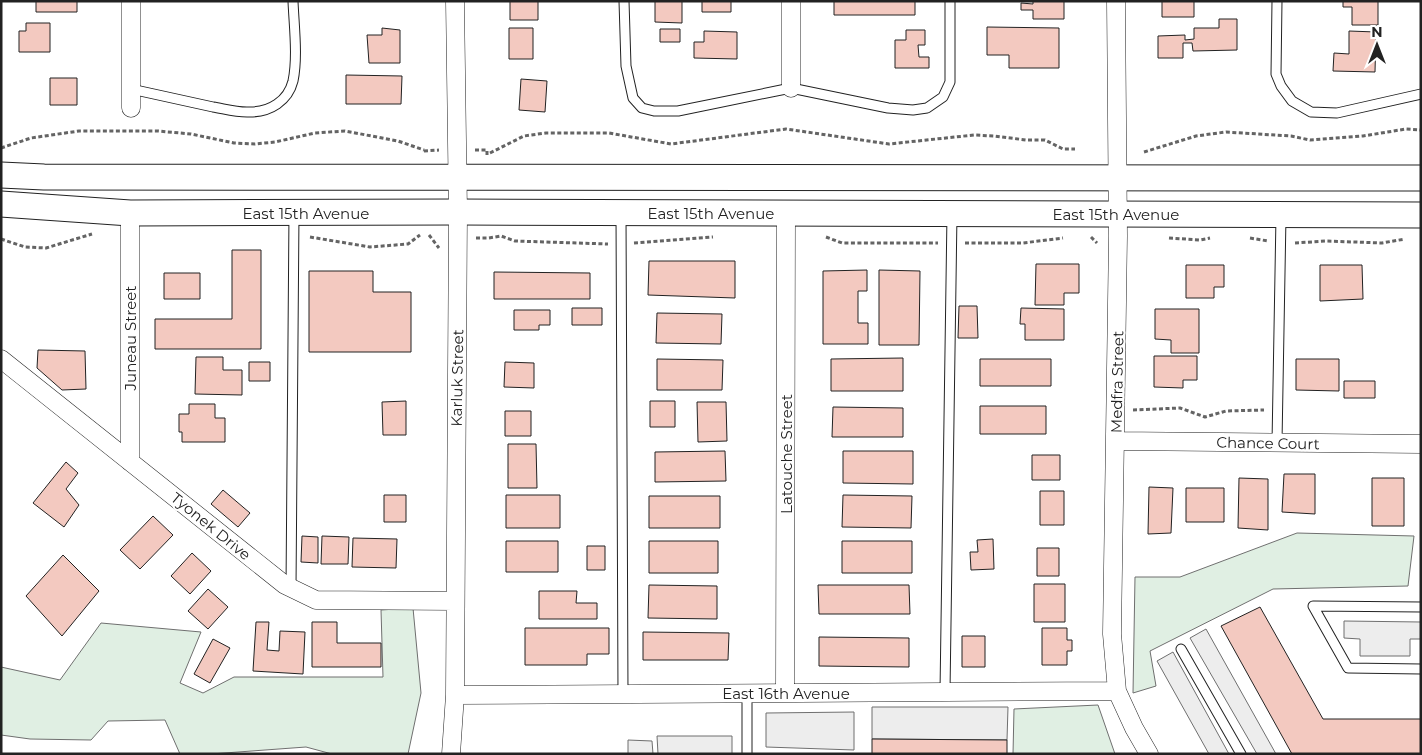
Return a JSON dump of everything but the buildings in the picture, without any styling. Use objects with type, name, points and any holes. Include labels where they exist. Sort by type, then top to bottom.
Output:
[{"type":"main road","points":[[1,175],[44,177],[1421,178]]},
{"type":"main road","name":"East 15th Avenue","points":[[1,204],[130,213],[1118,213],[1421,215]]},
{"type":"street","points":[[131,1],[131,108]]},
{"type":"street","name":"Karluk Street","points":[[451,754],[454,696],[458,212],[455,1]]},
{"type":"street","points":[[791,88],[792,1]]},
{"type":"street","name":"Medfra Street","points":[[1116,1],[1118,213],[1112,634],[1117,692],[1149,754]]},
{"type":"street","name":"Juneau Street","points":[[130,213],[130,462]]},
{"type":"street","name":"Latouche Street","points":[[785,694],[786,214]]},
{"type":"street","name":"Tyonek Drive","points":[[1,358],[285,586],[316,600],[455,601]]},
{"type":"street","name":"Chance Court","points":[[1116,442],[1421,444]]},
{"type":"street","name":"East 16th Avenue","points":[[454,696],[1117,692]]},
{"type":"lane","points":[[131,89],[233,111],[251,112],[278,104],[288,94],[293,81],[294,1]]},
{"type":"lane","points":[[624,1],[626,66],[633,98],[642,108],[654,111],[678,111],[791,88],[888,108],[914,110],[928,108],[943,97],[950,82],[950,1]]},
{"type":"lane","points":[[1277,1],[1276,74],[1281,86],[1292,101],[1311,112],[1337,113],[1421,94]]},
{"type":"lane","points":[[291,588],[294,213]]},
{"type":"lane","points":[[621,213],[623,694]]},
{"type":"lane","points":[[945,692],[952,214]]},
{"type":"lane","points":[[1277,443],[1281,214]]},
{"type":"lane","points":[[1421,607],[1313,606],[1348,668],[1421,669]]},
{"type":"lane","points":[[1181,649],[1241,754]]},
{"type":"lane","points":[[747,694],[748,754]]},
{"type":"path","points":[[490,153],[524,136],[546,133],[609,133],[672,144],[786,129],[889,144],[974,135],[1044,140],[1063,149],[1075,149]]},
{"type":"path","points":[[1144,152],[1196,136],[1226,132],[1291,136],[1310,140],[1363,136],[1406,129],[1421,130]]},
{"type":"path","points":[[1,148],[31,138],[79,131],[158,131],[192,134],[234,143],[255,144],[275,142],[315,133],[345,131],[398,141],[424,150]]},
{"type":"path","points":[[1,239],[25,247],[46,248],[96,233]]},
{"type":"path","points":[[1132,410],[1180,408],[1204,417],[1226,411],[1278,410]]},
{"type":"green space","points":[[1297,533],[1414,536],[1408,586],[1273,589],[1150,651],[1156,686],[1133,693],[1135,577],[1180,577]]},
{"type":"green space","points":[[413,608],[421,693],[408,754],[332,754],[306,747],[211,754],[180,754],[165,720],[108,721],[91,740],[30,739],[1,735],[1,667],[60,680],[101,623],[201,632],[180,683],[203,693],[234,677],[383,677],[381,610]]},
{"type":"green space","points":[[1098,705],[1115,754],[1013,754],[1014,709]]},
{"type":"shaded area","points":[[1344,621],[1421,622],[1421,639],[1410,639],[1410,656],[1360,656],[1360,639],[1344,638]]},
{"type":"shaded area","points":[[1206,629],[1276,754],[1257,754],[1190,638]]},
{"type":"shaded area","points":[[1173,652],[1229,754],[1209,754],[1157,661]]},
{"type":"shaded area","points":[[872,707],[1008,707],[1007,740],[872,739]]},
{"type":"shaded area","points":[[854,712],[854,750],[766,747],[766,713]]},
{"type":"shaded area","points":[[657,736],[732,736],[732,754],[658,754]]},
{"type":"shaded area","points":[[628,740],[652,741],[653,754],[628,754]]}]
